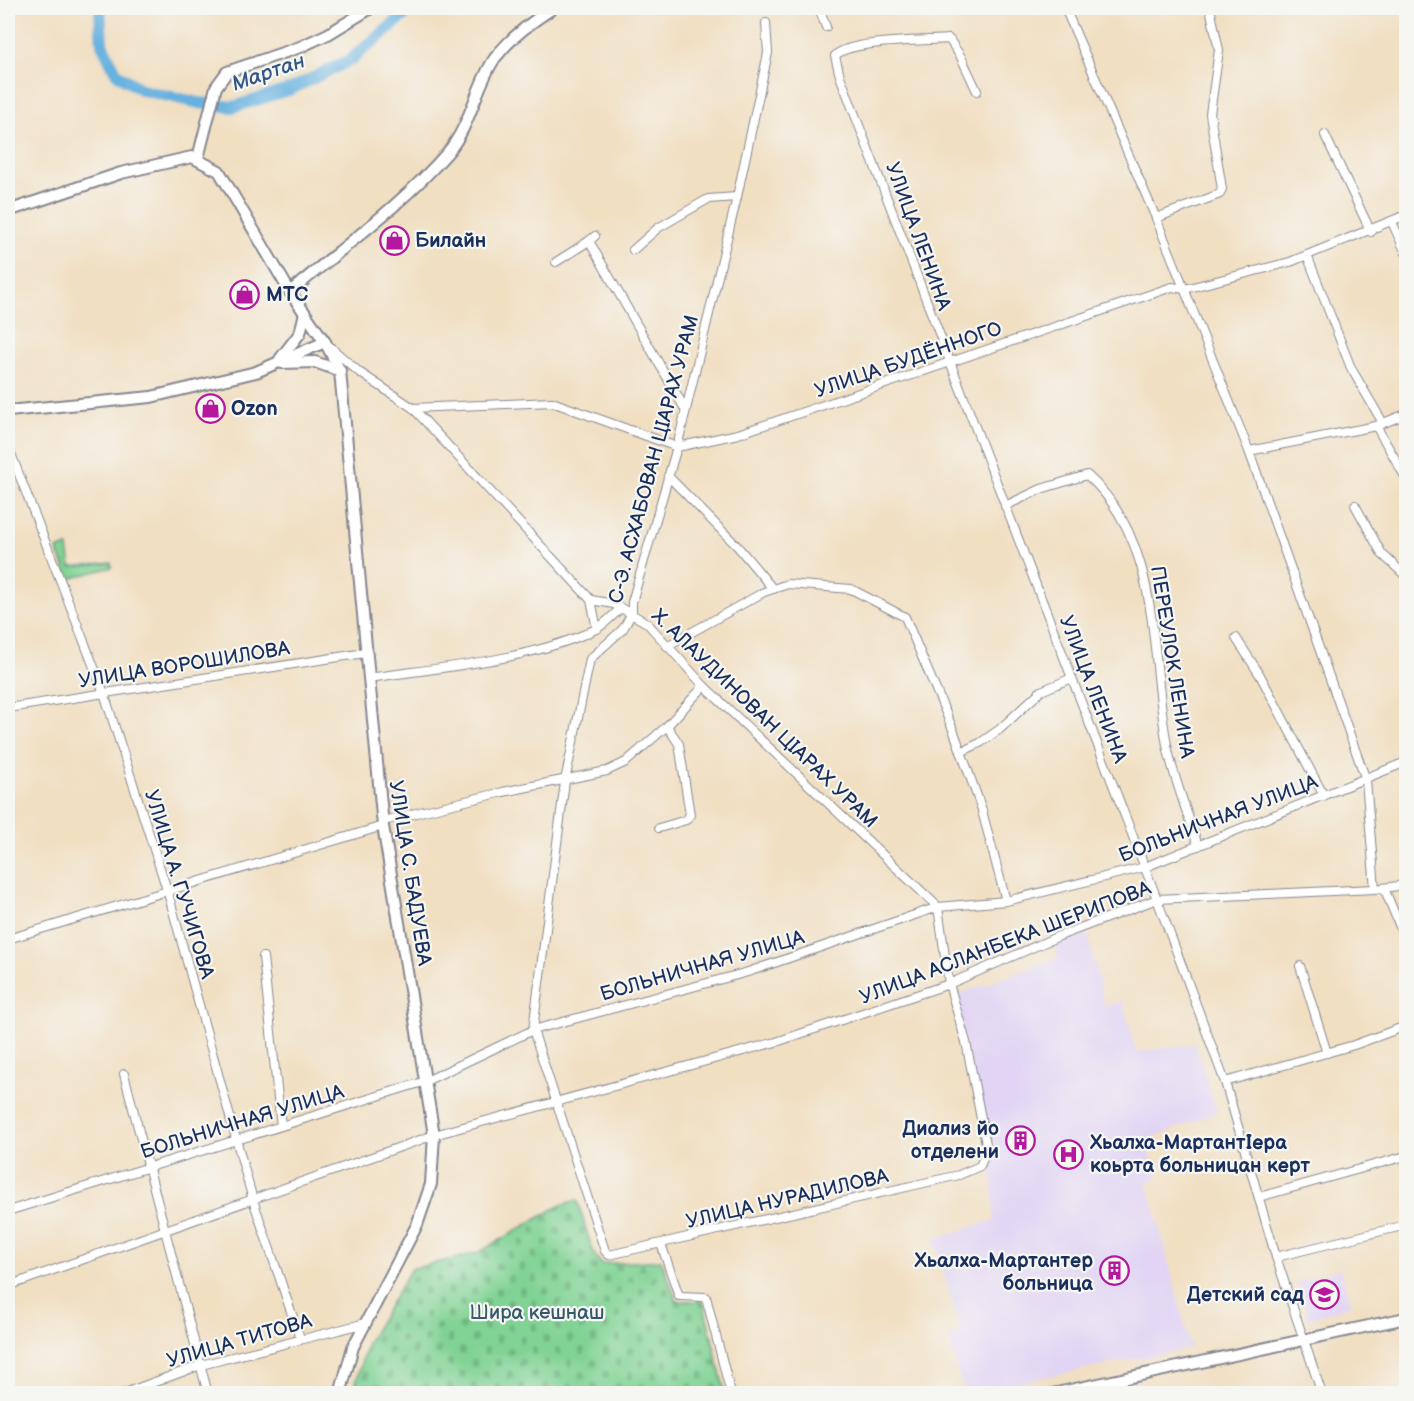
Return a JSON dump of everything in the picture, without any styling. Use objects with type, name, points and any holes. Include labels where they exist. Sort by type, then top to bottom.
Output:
[{"type":"main road","points":[[8,211],[121,173],[192,157],[198,158],[210,118],[216,87],[227,72],[300,47],[328,34],[370,8]]},
{"type":"main road","points":[[290,292],[416,185],[450,151],[471,114],[494,60],[524,26],[553,8]]},
{"type":"main road","name":"УЛИЦА С. БАДУЕВА","points":[[198,158],[219,171],[290,292],[325,342],[340,371],[365,653],[383,823],[434,1135],[431,1184],[417,1224],[353,1347],[340,1394]]},
{"type":"main road","points":[[276,363],[300,333],[305,313]]},
{"type":"main road","points":[[8,411],[151,397],[256,372],[325,342]]},
{"type":"main road","points":[[276,363],[315,362],[340,371]]},
{"type":"main road","points":[[1052,1394],[1407,1318]]},
{"type":"street","points":[[819,8],[826,27]]},
{"type":"street","points":[[1065,8],[1156,218],[1249,451],[1365,780],[1375,889]]},
{"type":"street","points":[[1156,218],[1220,194],[1222,189],[1210,114],[1219,50],[1210,8]]},
{"type":"street","name":"С-Э. АСХАБОВАН ЦIАРАХ УРАМ","points":[[662,1244],[622,1254],[609,1255],[605,1251],[533,1030],[565,781],[590,659],[623,629],[632,613],[632,602],[677,447],[736,197],[768,53],[766,23]]},
{"type":"street","name":"УЛИЦА ЛЕНИНА","points":[[977,91],[961,57],[949,39],[858,46],[838,52],[835,56],[840,76],[1145,867],[1225,1082],[1276,1257],[1322,1394]]},
{"type":"street","points":[[1325,135],[1371,232]]},
{"type":"street","points":[[633,250],[658,228],[708,199],[736,197]]},
{"type":"street","name":"УЛИЦА БУДЁННОГО","points":[[677,447],[738,434],[1172,287],[1185,289],[1307,255],[1371,232],[1407,215]]},
{"type":"street","points":[[1392,222],[1407,253]]},
{"type":"street","points":[[556,262],[592,238],[685,409]]},
{"type":"street","points":[[1307,255],[1351,368],[1407,478]]},
{"type":"street","points":[[325,342],[359,372],[412,408],[591,600],[597,629]]},
{"type":"street","points":[[412,408],[552,402],[677,447]]},
{"type":"street","points":[[1249,451],[1379,425],[1407,414]]},
{"type":"street","name":"УЛИЦА А. ГУЧИГОВА","points":[[8,446],[104,693],[168,893],[253,1200],[300,1338]]},
{"type":"street","name":"ПЕРЕУЛОК ЛЕНИНА","points":[[1005,506],[1041,489],[1087,475],[1106,492],[1123,521],[1140,560],[1150,607],[1168,750],[1198,846]]},
{"type":"street","points":[[668,476],[738,547],[773,589]]},
{"type":"street","points":[[1355,505],[1382,554],[1407,576]]},
{"type":"street","points":[[667,646],[773,589],[788,584],[851,589],[905,617],[961,752],[981,807],[1006,901]]},
{"type":"street","name":"Х. АЛАУДИНОВАН ЦIАРАХ УРАМ","points":[[591,600],[614,604],[647,623],[704,686],[938,908]]},
{"type":"street","points":[[368,678],[467,664],[520,653],[597,629],[620,609]]},
{"type":"street","points":[[1236,638],[1260,675],[1324,796]]},
{"type":"street","name":"УЛИЦА ВОРОШИЛОВА","points":[[8,708],[365,653]]},
{"type":"street","points":[[961,752],[980,744],[1000,729],[1041,691],[1072,678]]},
{"type":"street","points":[[8,939],[168,893],[383,823],[503,792],[607,771],[627,762],[667,726],[704,686]]},
{"type":"street","points":[[659,828],[686,820],[690,815],[679,744],[667,726]]},
{"type":"street","name":"БОЛЬНИЧНАЯ УЛИЦА","points":[[8,1211],[426,1081],[533,1030],[748,972],[938,908],[1006,901],[1145,867],[1407,762]]},
{"type":"street","name":"УЛИЦА АСЛАНБЕКА ШЕРИПОВА","points":[[8,1286],[434,1135],[776,1042],[949,984],[1059,936],[1157,899],[1375,889],[1407,885]]},
{"type":"street","points":[[1384,888],[1407,941]]},
{"type":"street","points":[[938,908],[949,984]]},
{"type":"street","points":[[263,957],[280,1126]]},
{"type":"street","points":[[1300,966],[1327,1053]]},
{"type":"street","name":"УЛИЦА НУРАДИЛОВА","points":[[662,1244],[959,1175],[980,1166],[987,1149],[966,1042],[949,984]]},
{"type":"street","points":[[1225,1082],[1327,1053],[1407,1026]]},
{"type":"street","points":[[124,1074],[146,1167],[166,1231],[208,1394]]},
{"type":"street","points":[[1259,1197],[1407,1156]]},
{"type":"street","points":[[1276,1257],[1407,1225]]},
{"type":"street","points":[[662,1244],[679,1296],[706,1298],[731,1394]]},
{"type":"street","name":"УЛИЦА ТИТОВА","points":[[122,1394],[201,1365],[366,1323]]},
{"type":"shaded area","name":"Хьалха-МартантIера коьрта больницан керт","points":[[1087,931],[1105,1006],[1123,1001],[1136,1052],[1195,1044],[1217,1112],[1145,1141],[1159,1178],[1147,1181],[1191,1348],[964,1393],[948,1337],[961,1333],[934,1239],[994,1220],[992,1173],[984,1123],[954,996],[1058,958],[1055,945]]},
{"type":"shaded area","name":"Детский сад","points":[[1340,1269],[1352,1305],[1309,1319],[1297,1282]]},
{"type":"green space","points":[[68,547],[71,567],[111,563],[112,567],[69,579],[57,549]]},
{"type":"green space","name":"Шира кешнаш","points":[[577,1200],[593,1252],[601,1264],[661,1260],[677,1301],[703,1301],[725,1393],[353,1393],[367,1343],[411,1269],[478,1253],[559,1206]]},
{"type":"waterway","name":"Мартан","points":[[100,8],[102,44],[117,74],[142,90],[199,103],[233,107],[291,89],[350,60],[413,8]]},
{"type":"place","name":"Билайн","points":[[394,240]]},
{"type":"place","name":"МТС","points":[[245,294]]},
{"type":"place","name":"Ozon","points":[[210,408]]},
{"type":"place","name":"Диализ йо отделени","points":[[1020,1140]]},
{"type":"place","name":"Хьалха-МартантIера коьрта больницан керт","points":[[1069,1154]]},
{"type":"place","name":"Хьалха-Мартантер больница","points":[[1114,1271]]},
{"type":"place","name":"Детский сад","points":[[1325,1294]]}]
